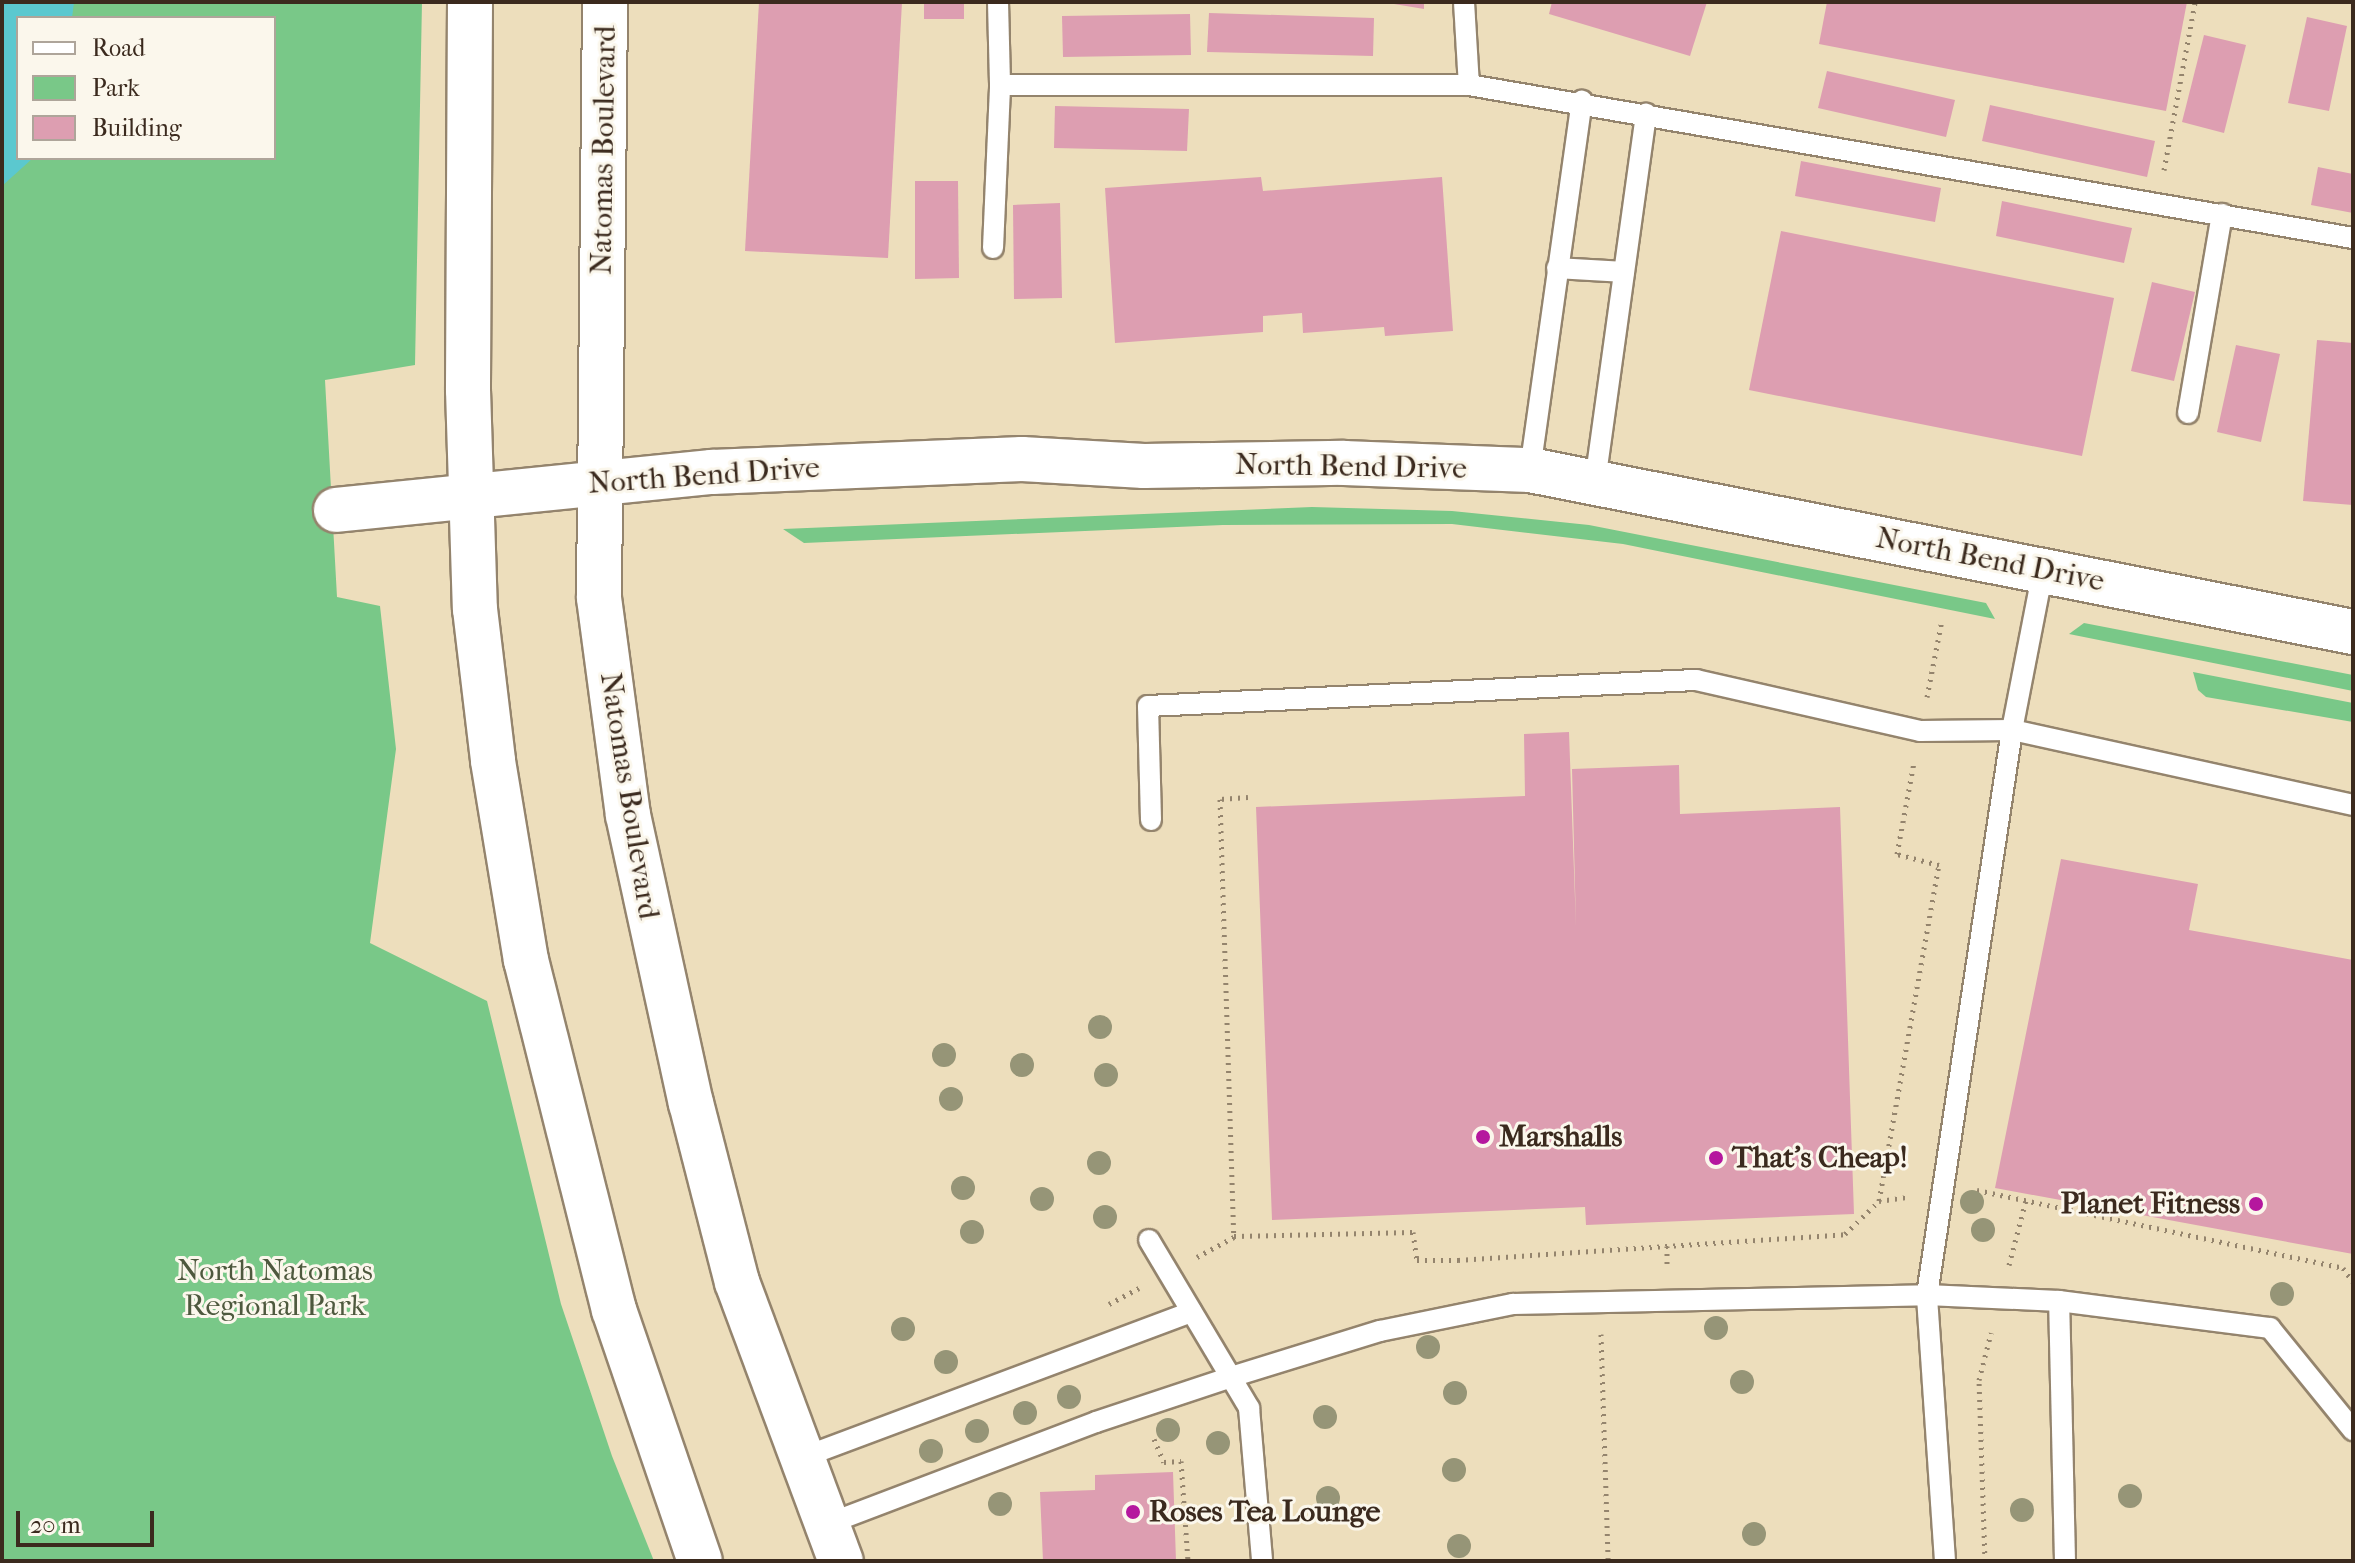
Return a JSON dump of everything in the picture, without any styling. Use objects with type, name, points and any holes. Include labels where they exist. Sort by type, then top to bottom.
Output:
[{"type":"main road","points":[[470,2],[472,498],[475,609],[484,685],[526,960],[614,1310],[700,1561]]},
{"type":"main road","name":"Natomas Boulevard","points":[[605,2],[599,598],[648,919],[737,1282],[833,1543]]},
{"type":"main road","name":"North Bend Drive","points":[[336,510],[712,472],[1022,459],[1144,466],[1344,463],[1530,470],[2353,632]]},
{"type":"lane","points":[[993,248],[1000,85],[998,2]]},
{"type":"lane","points":[[1464,2],[1469,85]]},
{"type":"lane","points":[[1000,85],[1469,85],[1582,101],[2353,238]]},
{"type":"lane","points":[[1530,470],[1582,101]]},
{"type":"lane","points":[[1595,482],[1646,114]]},
{"type":"lane","points":[[2188,413],[2222,214]]},
{"type":"lane","points":[[1557,268],[1624,272]]},
{"type":"lane","points":[[1945,1561],[1927,1295],[1945,1192],[2012,730],[2043,570]]},
{"type":"lane","points":[[1151,820],[1148,706],[1696,680],[1920,731],[2012,730],[2353,805]]},
{"type":"lane","points":[[1149,1240],[1249,1408],[1262,1561]]},
{"type":"lane","points":[[833,1543],[1096,1422],[1380,1331],[1513,1304],[1927,1295],[2059,1301],[2270,1328],[2353,1430]]},
{"type":"lane","points":[[2059,1301],[2065,1561]]},
{"type":"lane","points":[[801,1458],[1192,1312]]},
{"type":"path","points":[[2159,203],[2195,2]]},
{"type":"path","points":[[1248,797],[1220,799],[1234,1236],[1413,1232],[1417,1260],[1845,1234],[1879,1201],[1939,865],[1897,854],[1942,620]]},
{"type":"path","points":[[1879,1201],[1972,1189],[2343,1268],[2353,1282]]},
{"type":"path","points":[[1985,1561],[1979,1380],[2026,1200]]},
{"type":"path","points":[[1667,1246],[1668,1300]]},
{"type":"path","points":[[1601,1318],[1608,1561]]},
{"type":"green space","name":"North Natomas Regional Park","points":[[2,2],[422,2],[415,365],[325,380],[337,597],[380,606],[396,749],[370,943],[487,1001],[561,1304],[612,1456],[654,1561],[2,1561]]},
{"type":"green space","points":[[1312,507],[1452,511],[1589,525],[1986,603],[1995,619],[1623,544],[1452,524],[1223,525],[804,543],[783,529]]},
{"type":"green space","points":[[2084,623],[2353,675],[2353,691],[2069,634]]},
{"type":"green space","points":[[2193,672],[2353,703],[2353,722],[2206,697],[2198,690]]},
{"type":"water","points":[[2,2],[74,2],[72,16],[16,16],[16,160],[31,160],[2,186]]},
{"type":"building","points":[[759,2],[902,2],[888,258],[745,251]]},
{"type":"building","points":[[924,2],[964,2],[964,19],[924,19]]},
{"type":"building","points":[[1382,2],[1424,2],[1424,9]]},
{"type":"building","points":[[1552,2],[1707,2],[1690,56],[1549,14]]},
{"type":"building","points":[[1827,2],[2187,2],[2166,111],[1819,44]]},
{"type":"building","points":[[1209,13],[1374,18],[1373,56],[1207,52]]},
{"type":"building","points":[[1190,14],[1191,55],[1063,57],[1062,16]]},
{"type":"building","points":[[2307,17],[2347,26],[2329,111],[2288,103]]},
{"type":"building","points":[[2204,35],[2246,45],[2224,133],[2182,122]]},
{"type":"building","points":[[1827,71],[1955,100],[1946,137],[1818,108]]},
{"type":"building","points":[[1990,105],[2155,141],[2147,177],[1982,141]]},
{"type":"building","points":[[1055,106],[1189,109],[1187,151],[1054,148]]},
{"type":"building","points":[[1801,161],[1941,188],[1935,222],[1795,196]]},
{"type":"building","points":[[2318,167],[2353,174],[2353,213],[2311,205]]},
{"type":"building","points":[[1261,177],[1263,191],[1442,177],[1453,331],[1385,336],[1384,327],[1303,333],[1302,313],[1263,316],[1263,332],[1115,343],[1105,188]]},
{"type":"building","points":[[915,181],[958,181],[959,278],[915,279]]},
{"type":"building","points":[[2002,201],[2132,228],[2124,263],[1996,236]]},
{"type":"building","points":[[1060,203],[1062,298],[1014,299],[1013,205]]},
{"type":"building","points":[[1781,231],[2114,298],[2082,456],[1749,390]]},
{"type":"building","points":[[2152,282],[2195,292],[2174,381],[2131,371]]},
{"type":"building","points":[[2317,340],[2353,343],[2353,505],[2303,501]]},
{"type":"building","points":[[2236,345],[2280,354],[2261,442],[2217,432]]},
{"type":"building","points":[[1569,732],[1576,926],[1572,769],[1679,765],[1680,814],[1840,807],[1854,1214],[1586,1225],[1585,1207],[1272,1220],[1256,807],[1525,796],[1524,734]]},
{"type":"building","points":[[2061,859],[2198,884],[2189,930],[2353,960],[2353,1254],[1995,1188]]},
{"type":"building","points":[[1173,1472],[1176,1561],[1043,1561],[1040,1492],[1095,1490],[1095,1475]]},
{"type":"place","name":"Marshalls","points":[[1483,1137]]},
{"type":"place","name":"That’s Cheap!","points":[[1716,1158]]},
{"type":"place","name":"Planet Fitness","points":[[2256,1204]]},
{"type":"place","name":"Roses Tea Lounge","points":[[1133,1512]]}]
